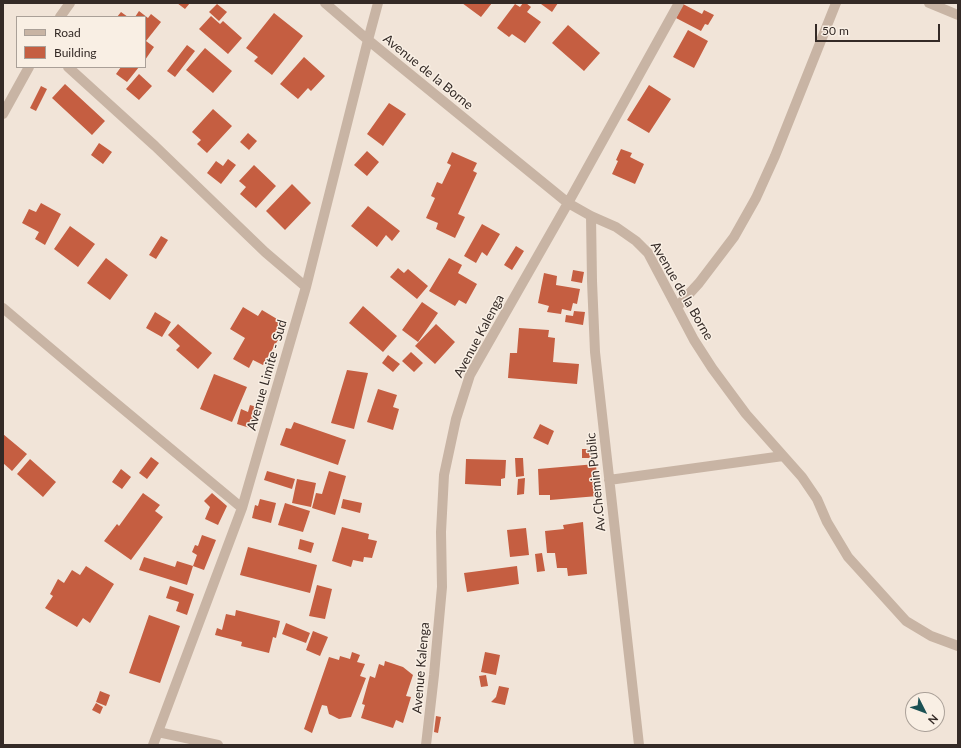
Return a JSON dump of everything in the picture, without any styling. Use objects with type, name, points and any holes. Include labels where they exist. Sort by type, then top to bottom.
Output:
[{"type":"street","points":[[61,16],[70,3]]},
{"type":"street","name":"Avenue de la Borne","points":[[325,3],[368,40],[568,203],[591,216],[616,227],[636,241],[648,253],[694,340],[712,368],[746,414],[802,477],[813,493],[848,557],[906,621],[931,636],[958,646]]},
{"type":"street","name":"Avenue Limite - Sud","points":[[153,745],[242,508],[306,287],[378,3]]},
{"type":"street","name":"Avenue Kalenga","points":[[426,745],[442,587],[444,475],[456,420],[470,375],[679,3]]},
{"type":"street","points":[[677,307],[699,283],[734,237],[756,198],[775,156],[836,3]]},
{"type":"street","points":[[929,3],[958,15]]},
{"type":"street","points":[[3,114],[28,68]]},
{"type":"street","points":[[69,68],[155,146],[265,252],[306,287]]},
{"type":"street","name":"Av.Chemin Public","points":[[591,216],[595,352],[639,745]]},
{"type":"street","points":[[3,308],[242,508]]},
{"type":"street","points":[[609,480],[783,456]]},
{"type":"street","points":[[158,732],[218,745]]},
{"type":"building","points":[[177,3],[190,3],[185,9]]},
{"type":"building","points":[[462,3],[492,3],[481,17]]},
{"type":"building","points":[[523,3],[526,3],[531,7],[527,12],[541,22],[525,43],[512,34],[509,37],[497,28],[515,4],[520,7]]},
{"type":"building","points":[[558,3],[552,12],[541,4]]},
{"type":"building","points":[[217,4],[227,12],[219,21],[209,12]]},
{"type":"building","points":[[683,4],[702,14],[704,10],[714,15],[708,25],[705,24],[701,31],[676,18]]},
{"type":"building","points":[[139,11],[145,16],[136,16]]},
{"type":"building","points":[[121,12],[127,16],[118,16]]},
{"type":"building","points":[[274,13],[303,36],[272,75],[254,61],[258,57],[246,48]]},
{"type":"building","points":[[151,14],[161,22],[146,41],[146,16],[148,18]]},
{"type":"building","points":[[211,16],[220,24],[223,21],[242,38],[228,54],[199,29]]},
{"type":"building","points":[[568,25],[600,53],[584,71],[552,43]]},
{"type":"building","points":[[688,30],[708,41],[694,68],[673,57]]},
{"type":"building","points":[[146,41],[154,47],[146,59]]},
{"type":"building","points":[[187,45],[195,51],[175,77],[167,71]]},
{"type":"building","points":[[205,48],[232,71],[213,93],[186,70]]},
{"type":"building","points":[[304,57],[325,76],[311,91],[308,88],[298,99],[280,84]]},
{"type":"building","points":[[120,68],[138,68],[127,82],[116,74]]},
{"type":"building","points":[[139,74],[152,86],[139,100],[126,89]]},
{"type":"building","points":[[65,84],[105,121],[92,135],[52,98]]},
{"type":"building","points":[[649,85],[671,99],[649,133],[627,120]]},
{"type":"building","points":[[41,86],[47,89],[36,111],[30,108]]},
{"type":"building","points":[[389,103],[406,114],[383,146],[367,134]]},
{"type":"building","points":[[213,109],[232,126],[207,153],[197,144],[201,140],[192,132]]},
{"type":"building","points":[[248,133],[257,141],[249,150],[240,142]]},
{"type":"building","points":[[99,143],[112,152],[103,164],[91,155]]},
{"type":"building","points":[[621,149],[632,153],[630,157],[644,164],[635,184],[612,174],[618,161],[616,160]]},
{"type":"building","points":[[367,151],[379,162],[367,176],[354,165]]},
{"type":"building","points":[[452,152],[477,163],[473,171],[477,173],[458,214],[465,217],[455,238],[436,229],[438,223],[426,218],[435,198],[431,196],[437,182],[442,184],[451,165],[447,163]]},
{"type":"building","points":[[228,159],[236,165],[221,184],[207,173],[216,161],[223,166]]},
{"type":"building","points":[[254,165],[276,186],[256,208],[240,194],[246,187],[239,181]]},
{"type":"building","points":[[292,184],[311,203],[285,230],[266,211]]},
{"type":"building","points":[[41,203],[61,214],[45,245],[35,239],[39,232],[22,223],[29,209],[36,212]]},
{"type":"building","points":[[368,206],[400,231],[392,241],[386,235],[377,247],[351,226]]},
{"type":"building","points":[[482,224],[500,234],[487,256],[482,252],[476,263],[464,256]]},
{"type":"building","points":[[70,226],[95,244],[78,267],[54,249]]},
{"type":"building","points":[[161,236],[168,240],[156,259],[149,255]]},
{"type":"building","points":[[516,246],[524,251],[512,270],[504,265]]},
{"type":"building","points":[[106,258],[128,275],[110,300],[87,283]]},
{"type":"building","points":[[449,258],[462,265],[458,273],[477,284],[466,304],[459,300],[455,306],[429,291]]},
{"type":"building","points":[[398,268],[404,273],[408,269],[428,286],[417,299],[390,277]]},
{"type":"building","points":[[573,270],[584,272],[582,283],[571,281]]},
{"type":"building","points":[[544,273],[557,276],[556,285],[580,289],[577,304],[573,303],[571,311],[562,309],[561,314],[547,312],[549,306],[538,303]]},
{"type":"building","points":[[422,302],[438,313],[418,342],[402,330]]},
{"type":"building","points":[[363,306],[397,336],[383,352],[349,323]]},
{"type":"building","points":[[243,307],[258,316],[262,310],[287,325],[263,365],[253,360],[249,368],[233,359],[245,338],[230,329]]},
{"type":"building","points":[[574,311],[585,312],[583,325],[565,322],[566,315],[573,316]]},
{"type":"building","points":[[155,312],[171,322],[162,337],[146,328]]},
{"type":"building","points":[[178,324],[212,353],[198,369],[176,350],[180,346],[168,335]]},
{"type":"building","points":[[436,324],[455,342],[435,364],[415,346]]},
{"type":"building","points":[[519,328],[549,330],[548,337],[555,338],[553,362],[579,364],[577,384],[508,378],[510,353],[517,353]]},
{"type":"building","points":[[411,352],[423,363],[414,372],[402,361]]},
{"type":"building","points":[[388,355],[400,364],[393,372],[382,363]]},
{"type":"building","points":[[347,370],[368,373],[354,429],[331,423]]},
{"type":"building","points":[[214,374],[247,387],[232,422],[200,409]]},
{"type":"building","points":[[378,389],[397,395],[393,407],[399,409],[393,430],[367,422]]},
{"type":"building","points":[[250,405],[260,408],[253,429],[237,424],[241,409],[248,412]]},
{"type":"building","points":[[294,422],[346,440],[338,465],[280,445],[286,428],[291,429]]},
{"type":"building","points":[[540,424],[554,431],[548,445],[533,438]]},
{"type":"building","points":[[3,434],[27,454],[12,471],[3,463]]},
{"type":"building","points":[[582,449],[592,449],[592,458],[582,458]]},
{"type":"building","points":[[151,457],[159,463],[147,479],[139,473]]},
{"type":"building","points":[[515,458],[523,458],[524,476],[516,477]]},
{"type":"building","points":[[30,459],[56,482],[43,497],[17,474]]},
{"type":"building","points":[[466,459],[506,460],[505,478],[501,479],[501,486],[465,484]]},
{"type":"building","points":[[596,464],[598,496],[550,500],[550,495],[539,495],[538,469]]},
{"type":"building","points":[[121,469],[131,477],[122,489],[112,482]]},
{"type":"building","points":[[267,471],[295,479],[292,489],[264,480]]},
{"type":"building","points":[[329,471],[346,476],[335,515],[312,508],[316,493],[322,494]]},
{"type":"building","points":[[525,478],[524,494],[517,495],[518,479]]},
{"type":"building","points":[[297,479],[316,483],[311,507],[292,503]]},
{"type":"building","points":[[143,493],[160,505],[155,511],[163,517],[131,560],[104,541],[117,524],[119,526]]},
{"type":"building","points":[[212,493],[227,506],[218,525],[205,519],[210,507],[204,501]]},
{"type":"building","points":[[260,499],[276,503],[271,523],[252,518],[255,505],[258,506]]},
{"type":"building","points":[[343,499],[362,503],[360,513],[341,508]]},
{"type":"building","points":[[285,503],[310,511],[303,532],[278,525]]},
{"type":"building","points":[[583,522],[587,574],[568,576],[567,568],[557,568],[555,553],[547,553],[545,531],[564,529],[563,525]]},
{"type":"building","points":[[342,527],[369,534],[368,539],[377,541],[372,558],[364,557],[363,562],[353,560],[351,567],[332,561]]},
{"type":"building","points":[[526,528],[529,555],[510,557],[507,530]]},
{"type":"building","points":[[202,535],[216,540],[204,570],[193,566],[197,555],[192,552],[195,545],[198,546]]},
{"type":"building","points":[[300,539],[314,543],[311,553],[298,549]]},
{"type":"building","points":[[248,547],[317,565],[310,593],[240,575]]},
{"type":"building","points":[[542,553],[545,571],[537,572],[535,554]]},
{"type":"building","points":[[144,557],[175,567],[177,561],[193,566],[187,585],[139,570]]},
{"type":"building","points":[[86,566],[114,584],[90,623],[83,618],[77,627],[45,608],[53,596],[50,594],[58,579],[64,583],[72,570],[80,575]]},
{"type":"building","points":[[517,566],[519,584],[467,592],[464,573]]},
{"type":"building","points":[[317,585],[332,589],[325,619],[309,616]]},
{"type":"building","points":[[170,586],[194,594],[187,615],[176,611],[179,602],[166,598]]},
{"type":"building","points":[[236,610],[280,621],[276,638],[273,637],[269,653],[241,646],[242,642],[215,635],[217,628],[222,630],[226,614],[235,616]]},
{"type":"building","points":[[149,615],[180,626],[160,683],[129,673]]},
{"type":"building","points":[[286,623],[310,633],[306,643],[282,634]]},
{"type":"building","points":[[313,631],[328,637],[320,656],[306,650]]},
{"type":"building","points":[[352,652],[360,655],[357,662],[365,664],[360,676],[366,678],[351,717],[339,719],[329,714],[327,706],[322,705],[312,733],[304,729],[329,657],[339,660],[340,656],[350,659]]},
{"type":"building","points":[[485,652],[500,655],[496,675],[481,672]]},
{"type":"building","points":[[385,661],[403,667],[413,675],[406,696],[411,697],[403,723],[396,720],[393,728],[361,718],[365,705],[362,704],[370,676],[375,678],[379,664],[384,666]]},
{"type":"building","points":[[486,675],[488,686],[481,687],[479,676]]},
{"type":"building","points":[[499,686],[509,688],[505,705],[491,702],[496,697]]},
{"type":"building","points":[[100,691],[110,695],[106,706],[96,702]]},
{"type":"building","points":[[96,703],[103,707],[100,714],[92,710]]},
{"type":"building","points":[[436,716],[441,717],[438,733],[434,732]]}]
